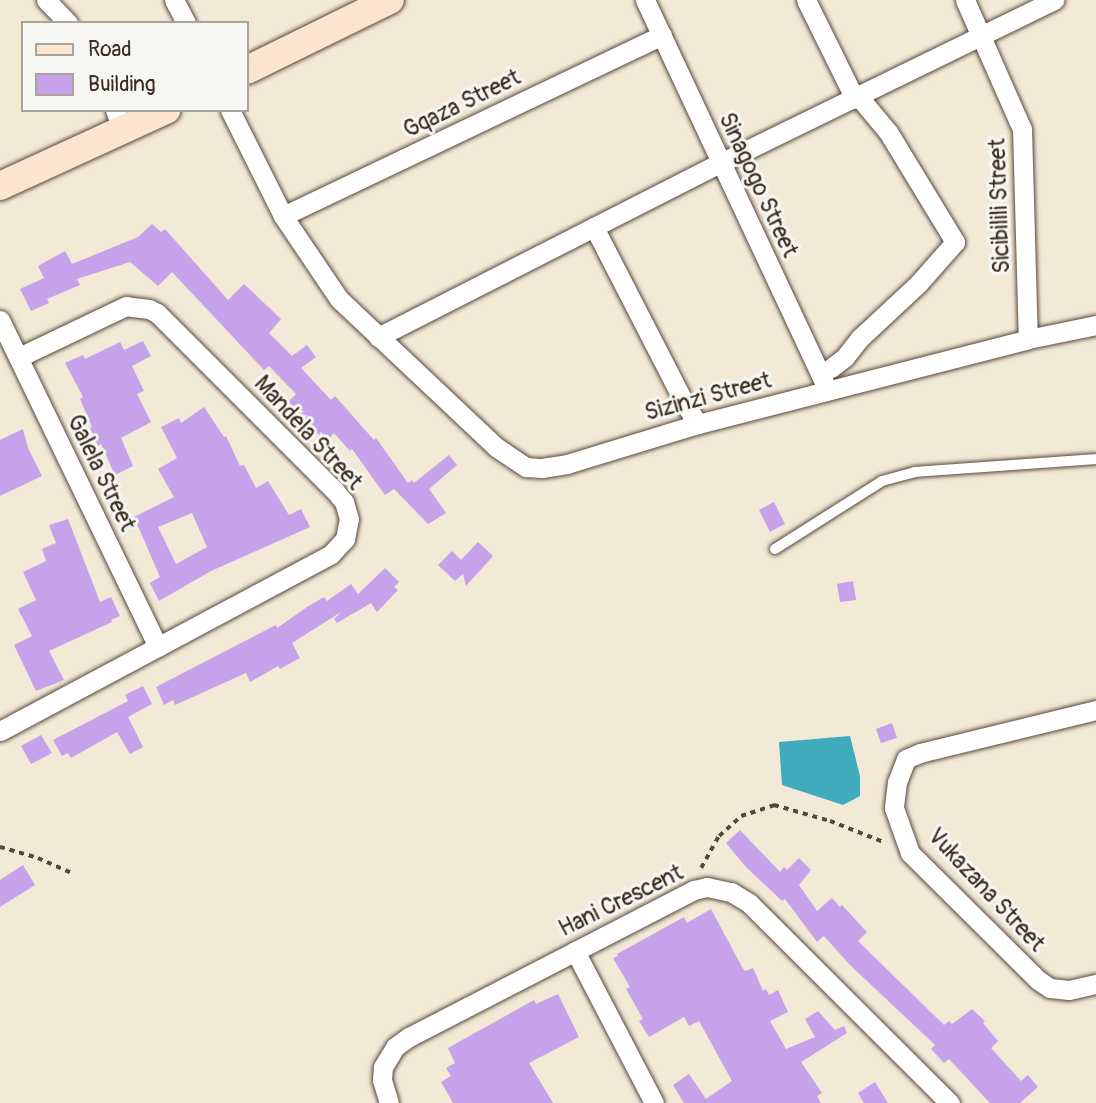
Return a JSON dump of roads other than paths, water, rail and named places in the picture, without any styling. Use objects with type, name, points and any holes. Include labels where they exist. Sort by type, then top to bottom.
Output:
[{"type":"street","points":[[46,0],[66,21]]},
{"type":"street","points":[[174,0],[185,21]]},
{"type":"street","points":[[248,70],[390,0]]},
{"type":"street","name":"Sinagogo Street","points":[[645,0],[828,390]]},
{"type":"street","points":[[806,0],[857,98],[888,132],[955,242],[926,275],[831,368]]},
{"type":"street","name":"Sicibilili Street","points":[[965,0],[1018,116],[1024,139],[1028,339]]},
{"type":"street","points":[[378,337],[720,163],[1054,0]]},
{"type":"street","name":"Gqaza Street","points":[[283,216],[662,35]]},
{"type":"street","points":[[0,186],[119,121],[157,112]]},
{"type":"street","name":"Sizinzi Street","points":[[231,112],[283,216],[339,299],[496,447],[512,460],[527,467],[542,468],[567,464],[698,424],[1028,339],[1096,325]]},
{"type":"street","points":[[594,227],[685,404],[698,424]]},
{"type":"street","name":"Mandela Street","points":[[0,731],[331,554],[339,548],[348,530],[348,512],[344,502],[149,309],[126,306],[19,357]]},
{"type":"street","name":"Galela Street","points":[[0,320],[158,647]]},
{"type":"street","name":"Vukazana Street","points":[[1096,710],[920,753],[906,759],[897,782],[894,808],[910,853],[1038,980],[1051,988],[1069,990],[1096,984]]},
{"type":"street","name":"Hani Crescent","points":[[390,1103],[382,1080],[383,1067],[395,1048],[694,890],[719,888],[731,891],[749,903],[950,1103]]},
{"type":"street","points":[[575,951],[654,1103]]},
{"type":"lane","points":[[775,549],[881,481],[915,472],[1096,459]]},
{"type":"water","points":[[850,736],[860,776],[860,796],[843,805],[782,785],[779,742]]}]
